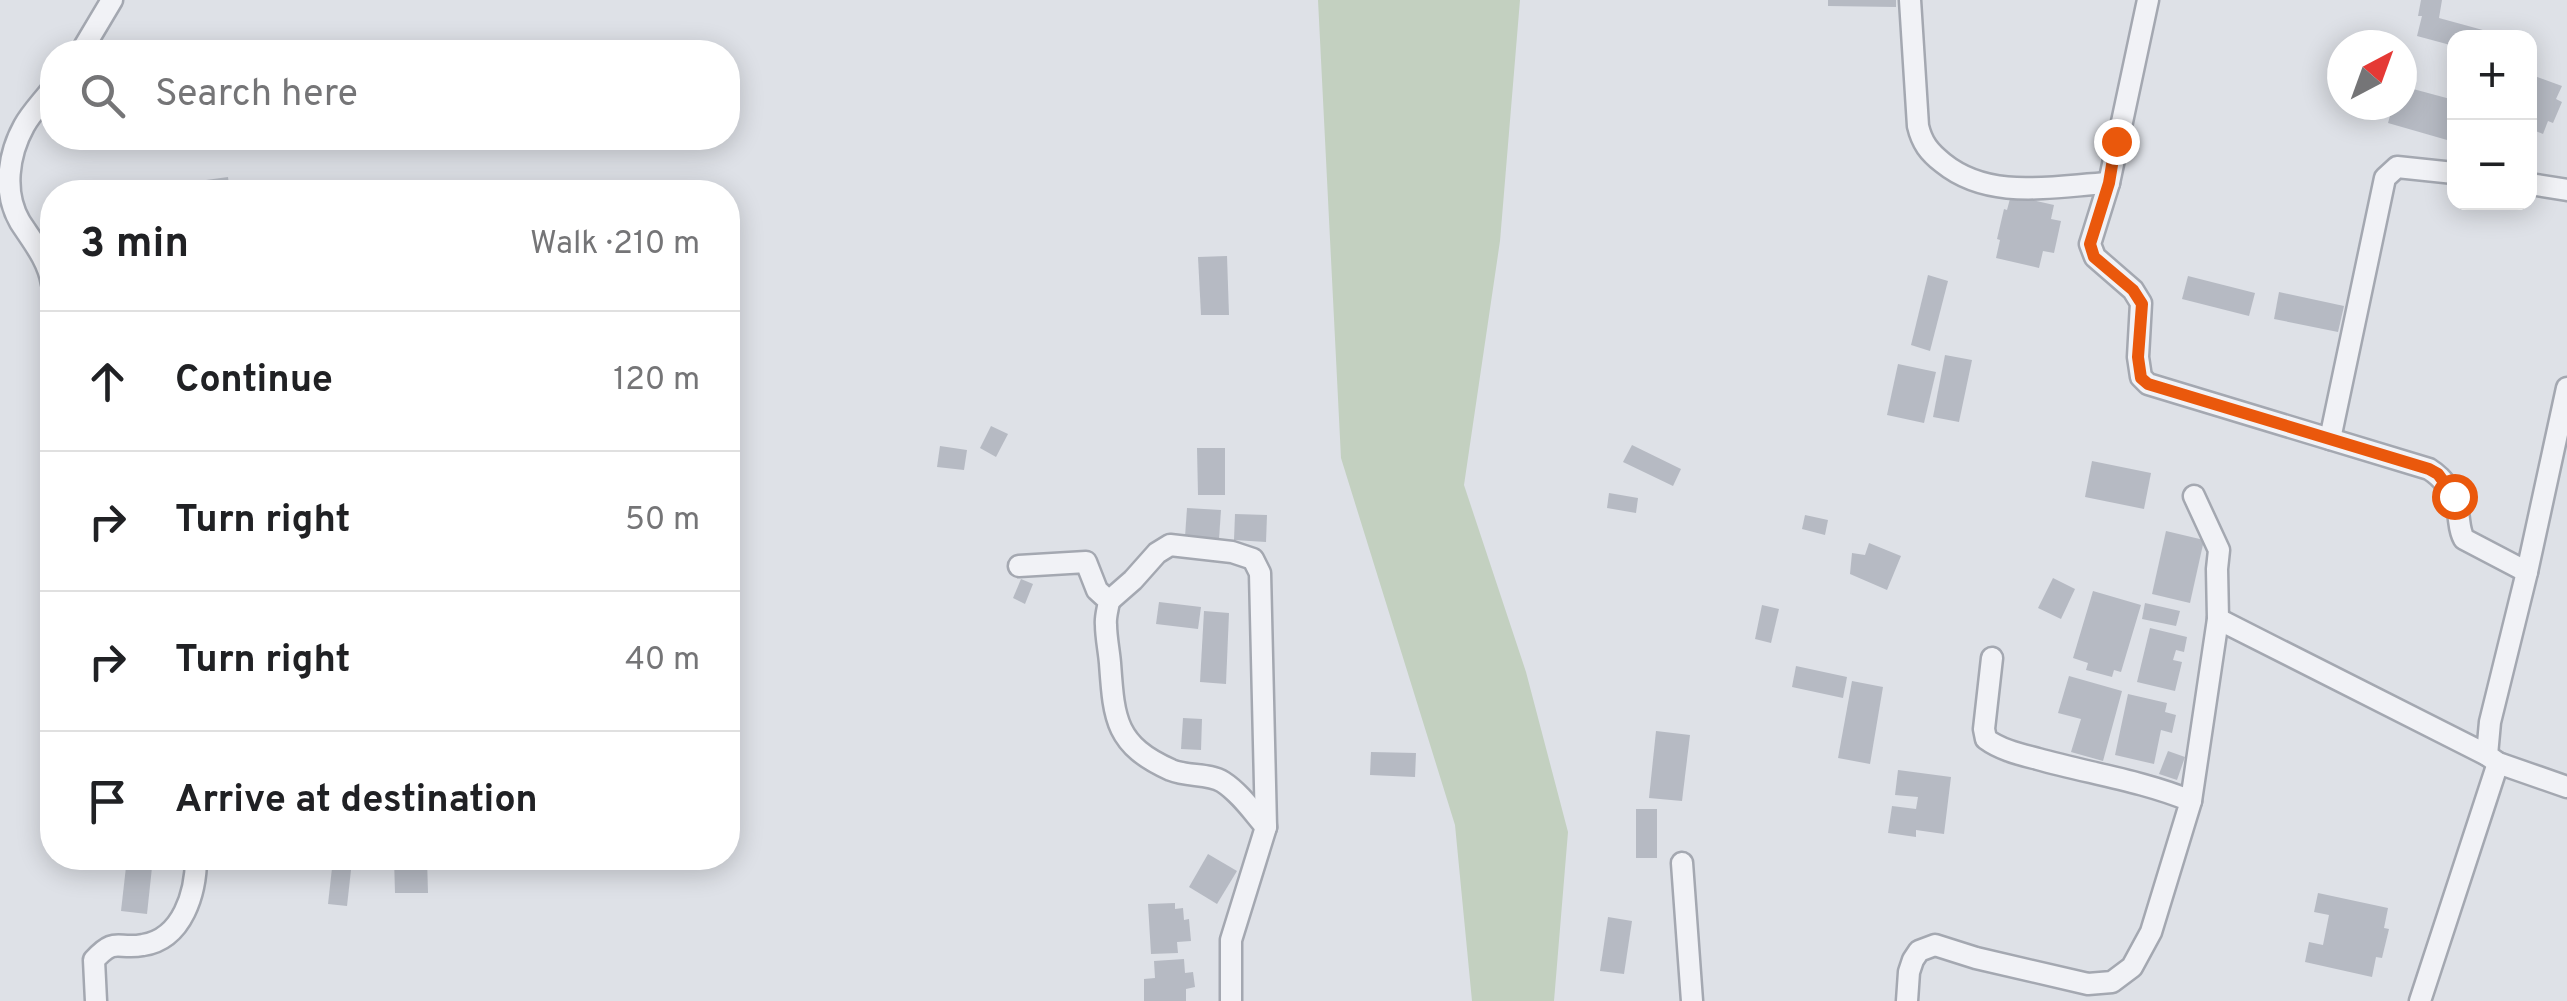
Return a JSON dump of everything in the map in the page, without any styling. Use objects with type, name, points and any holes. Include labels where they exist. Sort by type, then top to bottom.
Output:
[{"type":"street","points":[[88,40],[112,0]]},
{"type":"street","points":[[1910,0],[1918,126],[1929,152],[1966,180],[1982,184],[2014,189],[2109,183]]},
{"type":"street","points":[[2148,0],[2109,183],[2090,244],[2094,257],[2133,290],[2142,304],[2138,357],[2141,378],[2148,384],[2429,469],[2438,474],[2454,496],[2464,539],[2526,572]]},
{"type":"street","points":[[40,105],[13,150],[8,179],[14,211],[40,251]]},
{"type":"street","points":[[2330,439],[2384,178],[2398,167],[2447,172]]},
{"type":"street","points":[[2537,185],[2567,190]]},
{"type":"street","points":[[2420,1001],[2492,759],[2490,722],[2567,388]]},
{"type":"street","points":[[1907,1001],[1913,960],[1919,951],[1935,945],[2088,984],[2112,982],[2132,967],[2151,932],[2191,801],[2218,619],[2216,569],[2220,550],[2194,496]]},
{"type":"street","points":[[1231,1001],[1231,940],[1266,827],[1260,573],[1253,559],[1232,552],[1170,545],[1157,553],[1110,602],[1106,625],[1114,708],[1124,737],[1152,760],[1175,772],[1220,780],[1266,827]]},
{"type":"street","points":[[1018,566],[1086,562],[1096,590],[1110,602]]},
{"type":"street","points":[[2218,619],[2492,759],[2567,787]]},
{"type":"street","points":[[1992,658],[1984,729],[1986,739],[1998,748],[2167,791],[2191,801]]},
{"type":"street","points":[[1682,864],[1692,1001]]},
{"type":"street","points":[[96,1001],[94,960],[105,948],[118,944],[155,943],[176,926],[195,886],[196,870]]},
{"type":"green space","points":[[1318,0],[1520,0],[1500,241],[1464,485],[1526,672],[1568,832],[1554,1001],[1472,1001],[1455,825],[1341,458]]},
{"type":"building","points":[[1828,0],[1896,0],[1896,7],[1828,6]]},
{"type":"building","points":[[2421,0],[2442,0],[2439,18],[2483,30],[2447,30],[2447,44],[2417,36],[2422,16],[2418,16]]},
{"type":"building","points":[[2537,77],[2562,86],[2556,99],[2562,102],[2543,134],[2537,132]]},
{"type":"building","points":[[2417,90],[2447,98],[2447,140],[2388,123],[2417,120]]},
{"type":"building","points":[[2011,195],[2054,205],[2051,219],[2061,221],[2054,253],[2043,251],[2039,268],[1996,258],[2004,209],[2007,210]]},
{"type":"building","points":[[1227,256],[1229,315],[1201,315],[1198,257]]},
{"type":"building","points":[[1928,275],[1948,281],[1930,351],[1911,345]]},
{"type":"building","points":[[2188,276],[2255,293],[2249,316],[2182,299]]},
{"type":"building","points":[[2279,292],[2344,306],[2338,332],[2274,319]]},
{"type":"building","points":[[1945,355],[1972,360],[1959,422],[1933,417]]},
{"type":"building","points":[[1898,364],[1936,372],[1924,423],[1887,415]]},
{"type":"building","points":[[991,426],[1008,434],[996,457],[980,448]]},
{"type":"building","points":[[1632,445],[1681,469],[1673,486],[1623,462]]},
{"type":"building","points":[[940,446],[967,450],[964,470],[937,467]]},
{"type":"building","points":[[1197,448],[1225,448],[1225,495],[1198,495]]},
{"type":"building","points":[[2092,461],[2151,473],[2144,509],[2085,497]]},
{"type":"building","points":[[1609,493],[1638,498],[1636,513],[1607,508]]},
{"type":"building","points":[[1187,508],[1221,510],[1219,539],[1185,537]]},
{"type":"building","points":[[1235,514],[1267,515],[1266,542],[1234,540]]},
{"type":"building","points":[[1805,515],[1828,520],[1825,535],[1802,529]]},
{"type":"building","points":[[2166,531],[2204,540],[2190,603],[2152,594]]},
{"type":"building","points":[[1869,543],[1901,556],[1887,590],[1850,574],[1852,553],[1865,555]]},
{"type":"building","points":[[2053,578],[2075,589],[2061,619],[2038,608]]},
{"type":"building","points":[[1021,579],[1033,584],[1025,604],[1013,598]]},
{"type":"building","points":[[2093,591],[2141,605],[2121,672],[2114,670],[2112,677],[2086,670],[2088,663],[2073,658]]},
{"type":"building","points":[[1159,602],[1201,607],[1198,629],[1156,624]]},
{"type":"building","points":[[2145,603],[2180,611],[2176,626],[2142,619]]},
{"type":"building","points":[[1762,605],[1779,609],[1771,643],[1755,639]]},
{"type":"building","points":[[1204,611],[1229,613],[1226,684],[1200,682]]},
{"type":"building","points":[[2150,628],[2187,637],[2184,652],[2176,650],[2173,660],[2182,662],[2175,691],[2137,682]]},
{"type":"building","points":[[1796,666],[1847,677],[1843,698],[1792,687]]},
{"type":"building","points":[[2069,676],[2122,691],[2103,761],[2071,752],[2081,719],[2058,713]]},
{"type":"building","points":[[1852,681],[1883,687],[1870,764],[1838,758]]},
{"type":"building","points":[[2128,694],[2167,703],[2165,712],[2176,715],[2172,733],[2161,730],[2154,764],[2115,755]]},
{"type":"building","points":[[1183,718],[1202,719],[1201,750],[1181,749]]},
{"type":"building","points":[[1656,731],[1690,735],[1682,801],[1649,798]]},
{"type":"building","points":[[2168,751],[2185,757],[2177,780],[2159,774]]},
{"type":"building","points":[[1371,752],[1416,753],[1415,777],[1370,775]]},
{"type":"building","points":[[1898,770],[1951,777],[1944,834],[1916,830],[1916,837],[1888,833],[1892,806],[1916,809],[1918,797],[1895,795]]},
{"type":"building","points":[[1636,809],[1657,809],[1657,858],[1636,858]]},
{"type":"building","points":[[1208,854],[1237,871],[1217,904],[1189,887]]},
{"type":"building","points":[[126,870],[152,870],[147,914],[121,911]]},
{"type":"building","points":[[332,870],[351,870],[347,906],[328,904]]},
{"type":"building","points":[[394,870],[427,870],[428,893],[395,893]]},
{"type":"building","points":[[2318,893],[2388,908],[2384,928],[2389,929],[2382,958],[2376,957],[2372,977],[2305,962],[2309,942],[2323,945],[2329,915],[2314,912]]},
{"type":"building","points":[[1175,903],[1175,909],[1183,908],[1184,920],[1189,919],[1191,941],[1177,942],[1178,953],[1151,954],[1148,904]]},
{"type":"building","points":[[1608,917],[1632,921],[1624,974],[1600,971]]},
{"type":"building","points":[[1184,959],[1185,973],[1193,972],[1195,987],[1186,989],[1186,1001],[1144,1001],[1144,979],[1155,978],[1154,961]]},
{"type":"route","points":[[2116,141],[2109,183],[2090,244],[2094,257],[2133,290],[2142,304],[2138,357],[2141,378],[2148,384],[2429,469],[2438,474],[2454,496]]}]
